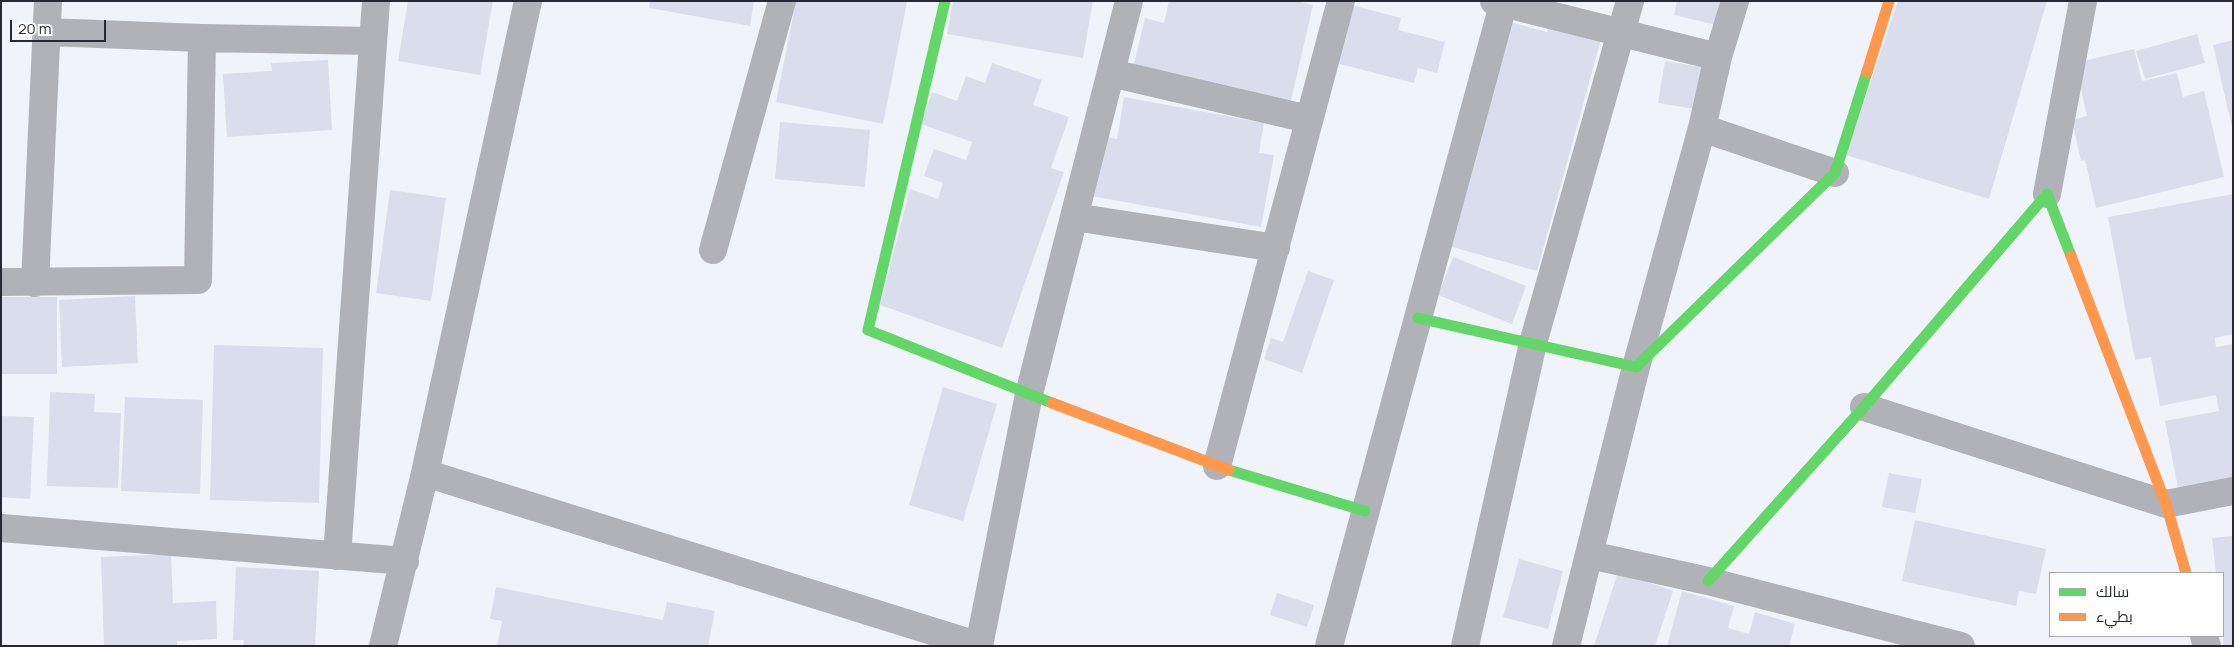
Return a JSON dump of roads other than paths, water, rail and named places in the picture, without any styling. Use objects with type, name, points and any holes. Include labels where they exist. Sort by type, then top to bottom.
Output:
[{"type":"street","points":[[35,283],[48,1]]},
{"type":"street","points":[[337,556],[376,1]]},
{"type":"street","points":[[383,646],[425,473],[528,1]]},
{"type":"street","points":[[713,250],[782,1]]},
{"type":"street","points":[[945,1],[868,330],[1028,394],[1217,466],[1365,511]]},
{"type":"street","points":[[425,473],[979,646],[1028,394],[1129,1]]},
{"type":"street","points":[[1217,466],[1341,1]]},
{"type":"street","points":[[1465,646],[1533,343],[1630,1]]},
{"type":"street","points":[[1566,646],[1636,367],[1702,128],[1718,57],[1735,1]]},
{"type":"street","points":[[1636,367],[1835,173],[1888,1]]},
{"type":"street","points":[[1708,581],[1864,407],[2047,194],[2082,1]]},
{"type":"street","points":[[1329,646],[1418,318],[1500,2],[1718,57]]},
{"type":"street","points":[[47,32],[202,38],[373,41]]},
{"type":"street","points":[[1,282],[198,280],[202,38]]},
{"type":"street","points":[[1111,73],[1308,119]]},
{"type":"street","points":[[1702,128],[1835,173]]},
{"type":"street","points":[[2047,194],[2166,504],[2186,572]]},
{"type":"street","points":[[1074,217],[1276,248]]},
{"type":"street","points":[[1418,318],[1636,367]]},
{"type":"street","points":[[1864,407],[2166,504],[2233,491]]},
{"type":"street","points":[[1,528],[405,561]]},
{"type":"street","points":[[1590,555],[1708,581],[1961,646]]}]
